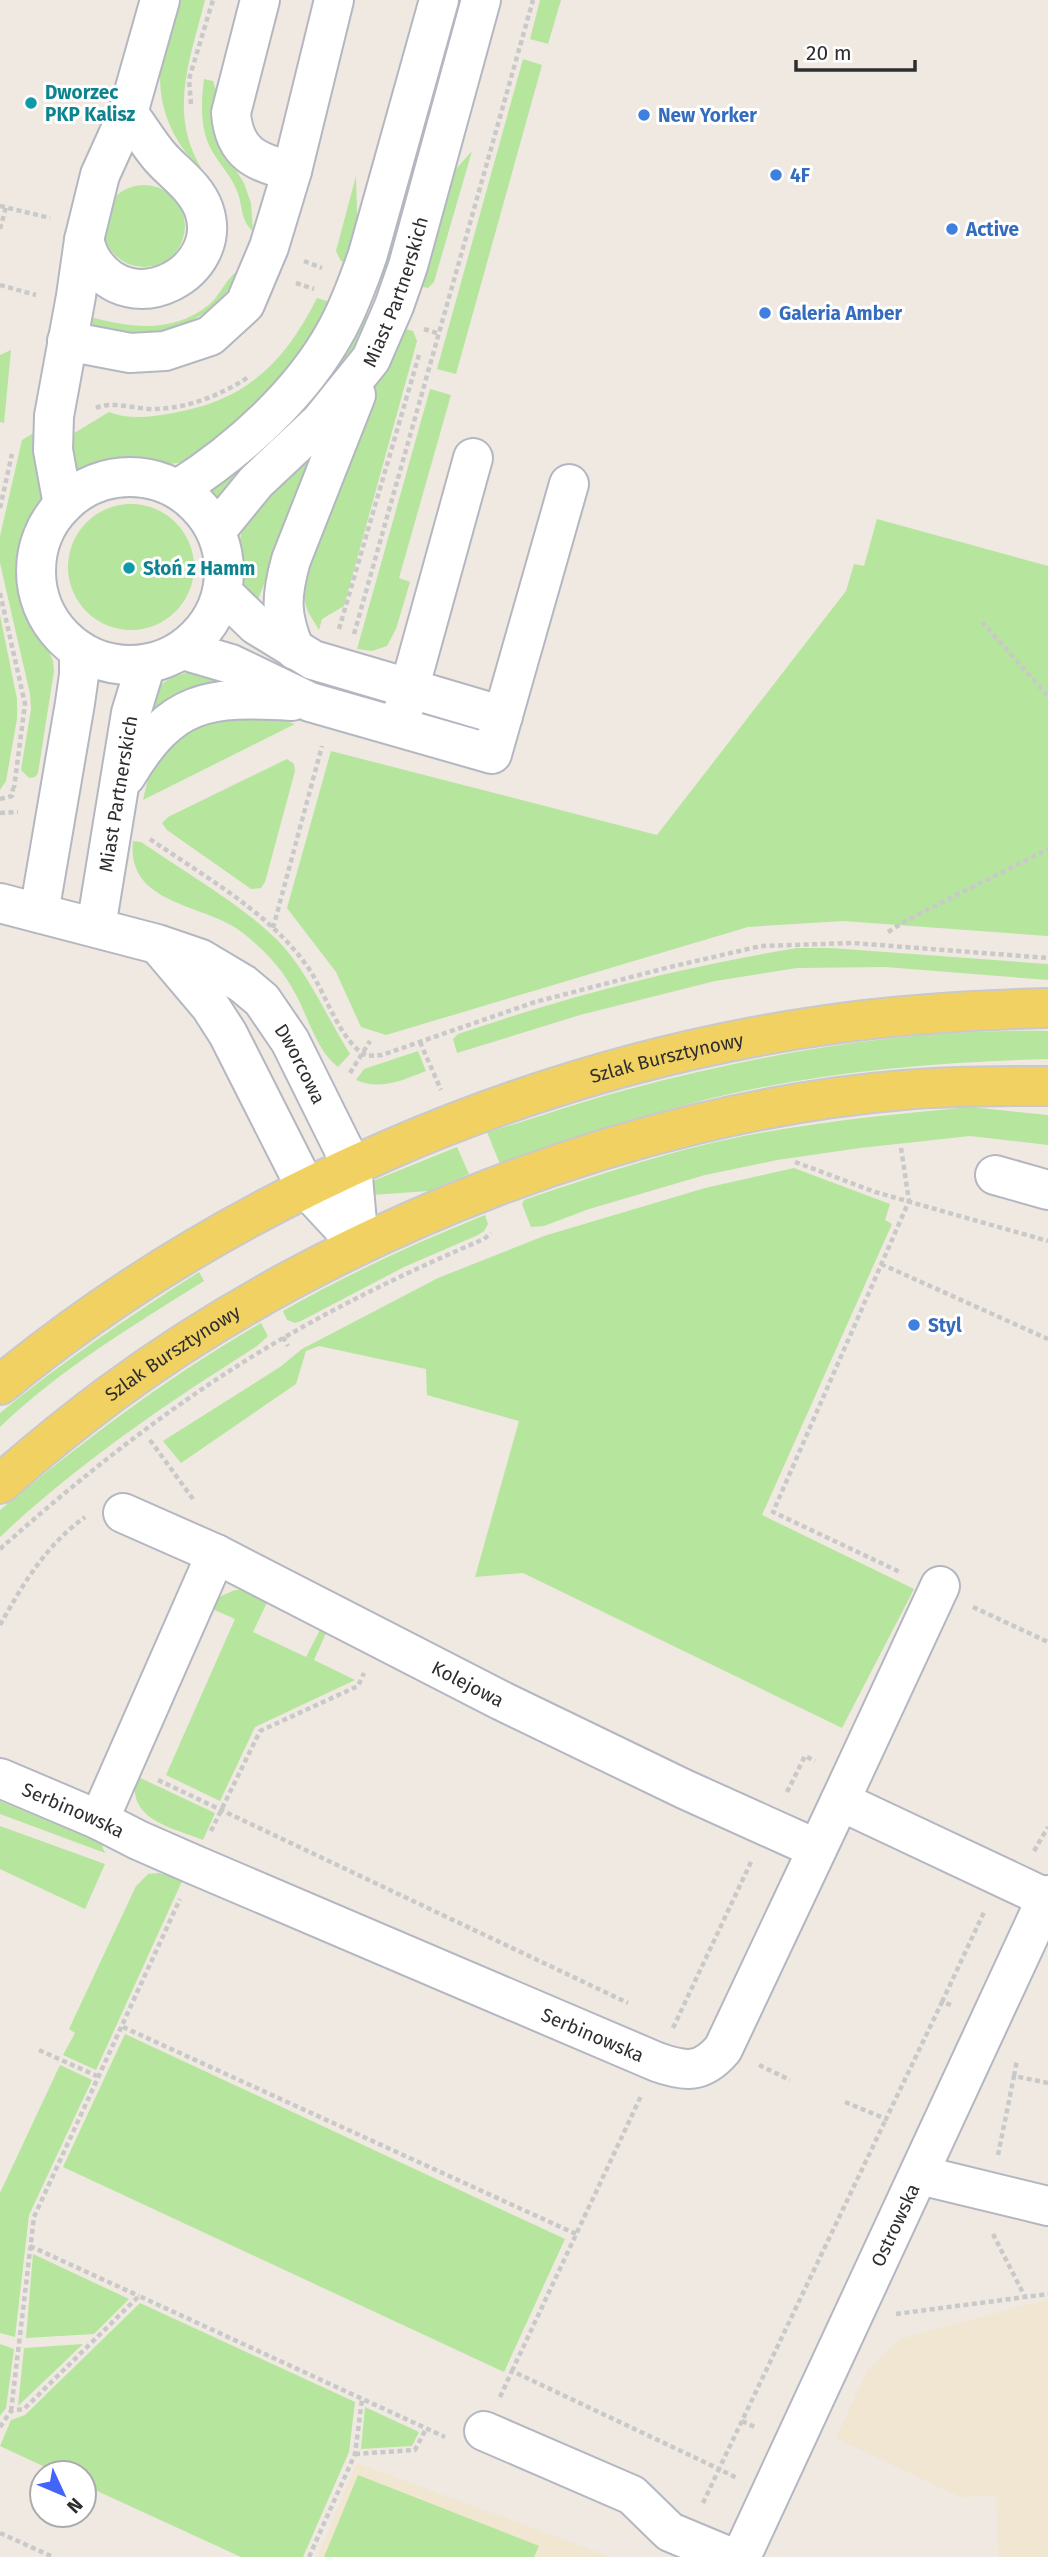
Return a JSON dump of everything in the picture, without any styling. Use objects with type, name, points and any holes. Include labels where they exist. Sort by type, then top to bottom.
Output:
[{"type":"main road","name":"Szlak Bursztynowy","points":[[0,1385],[81,1324],[151,1278],[306,1188],[455,1123],[565,1084],[650,1060],[734,1041],[825,1025],[901,1016],[969,1010],[1048,1008]]},
{"type":"main road","name":"Szlak Bursztynowy","points":[[0,1484],[114,1392],[260,1297],[359,1245],[484,1191],[596,1153],[724,1118],[901,1090],[1048,1086]]},
{"type":"street","points":[[63,505],[53,450],[54,415],[84,240],[100,174],[128,113],[160,0]]},
{"type":"street","points":[[260,0],[231,113],[232,123],[241,146],[251,157],[271,167],[292,171]]},
{"type":"street","points":[[67,341],[130,353],[164,351],[210,336],[245,304],[268,247],[292,171],[334,0]]},
{"type":"street","name":"Miast Partnerskich","points":[[178,489],[220,459],[264,421],[317,360],[336,331],[368,254],[439,0]]},
{"type":"street","name":"Miast Partnerskich","points":[[216,531],[256,482],[321,421],[371,359],[408,266],[481,0]]},
{"type":"street","points":[[84,240],[92,260],[107,276],[126,289],[145,290],[168,284],[188,269],[201,253],[206,231],[205,211],[194,190],[158,154],[128,113]]},
{"type":"street","points":[[295,650],[286,628],[282,605],[290,560],[371,359]]},
{"type":"street","points":[[398,727],[473,458]]},
{"type":"street","points":[[130,477],[155,480],[178,489],[193,501],[216,531],[222,551],[225,571],[222,592],[214,614],[201,634],[183,650],[165,659],[146,664],[123,665],[100,661],[79,650],[58,632],[43,608],[36,582],[37,554],[47,527],[63,505],[83,490],[106,480],[130,477]]},
{"type":"street","points":[[183,650],[231,664],[321,705],[492,754],[569,484]]},
{"type":"street","points":[[222,592],[256,625],[313,660],[503,716]]},
{"type":"street","points":[[39,913],[75,703],[79,650]]},
{"type":"street","name":"Miast Partnerskich","points":[[96,927],[131,713],[146,664]]},
{"type":"street","points":[[118,790],[139,753],[156,733],[196,705],[243,698],[321,705]]},
{"type":"street","name":"Dworcowa","points":[[0,903],[96,927],[201,959],[223,971],[262,1000],[290,1041],[352,1166],[359,1245]]},
{"type":"street","points":[[157,944],[210,1006],[228,1034],[306,1188],[359,1245]]},
{"type":"street","points":[[995,1175],[1048,1190]]},
{"type":"street","name":"Kolejowa","points":[[123,1513],[216,1554],[502,1702],[817,1849]]},
{"type":"street","points":[[99,1820],[216,1554]]},
{"type":"street","points":[[723,2049],[939,1588]]},
{"type":"street","name":"Serbinowska","points":[[0,1778],[195,1865],[657,2062],[680,2070],[696,2068],[713,2061],[723,2049]]},
{"type":"street","points":[[840,1801],[1047,1897]]},
{"type":"street","name":"Ostrowska","points":[[741,2557],[1047,1897]]},
{"type":"street","points":[[920,2175],[1048,2206]]},
{"type":"street","points":[[484,2431],[632,2495],[670,2532],[730,2557]]},
{"type":"path","points":[[344,670],[533,0]]},
{"type":"path","points":[[0,229],[3,206],[53,219]]},
{"type":"path","points":[[299,259],[324,268]]},
{"type":"path","points":[[0,593],[25,704],[12,796],[0,799]]},
{"type":"path","points":[[982,622],[1048,696]]},
{"type":"path","points":[[273,928],[321,705]]},
{"type":"path","points":[[13,788],[22,790]]},
{"type":"path","points":[[141,833],[273,928],[303,960],[348,1039],[363,1054],[373,1056],[535,1002],[761,946],[853,943],[1048,958]]},
{"type":"path","points":[[888,932],[1048,849]]},
{"type":"path","points":[[350,1073],[370,1041]]},
{"type":"path","points":[[421,1042],[430,1066]]},
{"type":"path","points":[[901,1148],[909,1201],[774,1511],[1048,1642]]},
{"type":"path","points":[[795,1162],[875,1192],[1048,1241]]},
{"type":"path","points":[[0,1549],[88,1473],[218,1381],[284,1338],[376,1288],[484,1239],[491,1234],[496,1224]]},
{"type":"path","points":[[881,1264],[1048,1339]]},
{"type":"path","points":[[150,1440],[174,1471]]},
{"type":"path","points":[[0,1625],[40,1559],[64,1532],[85,1517],[104,1512],[123,1513]]},
{"type":"path","points":[[0,2427],[11,2411],[34,2217],[221,1810],[260,1731],[358,1686],[383,1639]]},
{"type":"path","points":[[124,1763],[637,2008]]},
{"type":"path","points":[[942,2001],[1000,1877]]},
{"type":"path","points":[[662,2020],[790,2080]]},
{"type":"path","points":[[123,2027],[576,2234]]},
{"type":"path","points":[[39,2050],[97,2076]]},
{"type":"path","points":[[30,2246],[471,2449],[484,2431],[512,2371],[719,2469],[886,2119]]},
{"type":"path","points":[[892,2315],[1048,2294]]},
{"type":"path","points":[[11,2411],[24,2409],[139,2296]]},
{"type":"path","points":[[309,2557],[355,2454],[362,2399]]},
{"type":"path","points":[[355,2454],[415,2450],[426,2428]]},
{"type":"path","points":[[0,2533],[53,2557]]},
{"type":"shaded area","points":[[1048,2299],[1048,2557],[999,2557],[996,2495],[960,2497],[836,2438],[868,2369],[900,2339]]},
{"type":"shaded area","points":[[357,2463],[611,2557],[317,2557]]},
{"type":"green space","points":[[180,0],[205,0],[188,65],[184,108],[192,150],[203,171],[174,134],[163,104],[160,73],[163,50]]},
{"type":"green space","points":[[540,0],[561,0],[548,44],[530,39]]},
{"type":"green space","points":[[523,59],[542,65],[456,374],[437,369]]},
{"type":"green space","points":[[441,62],[424,156],[391,279],[375,273]]},
{"type":"green space","points":[[204,79],[213,81],[229,159],[244,183],[251,203],[253,231],[244,218],[234,185],[207,141],[202,115]]},
{"type":"green space","points":[[472,151],[434,282],[428,288],[413,285],[439,196],[456,169]]},
{"type":"green space","points":[[356,176],[358,246],[350,264],[341,261],[336,251]]},
{"type":"green space","points":[[144,185],[160,188],[173,197],[182,210],[185,226],[182,242],[173,255],[160,264],[144,267],[128,264],[115,255],[106,242],[103,226],[106,210],[115,197],[128,188]]},
{"type":"green space","points":[[238,271],[228,290],[214,306],[176,327],[131,333],[90,323],[90,317],[137,326],[182,320],[210,304],[230,277]]},
{"type":"green space","points":[[317,298],[337,304],[324,331],[230,437],[185,462],[170,464],[116,461],[76,477],[66,438],[109,412],[149,417],[199,407],[242,388],[277,359],[305,321]]},
{"type":"green space","points":[[357,313],[375,320],[336,385],[218,500],[207,489]]},
{"type":"green space","points":[[399,327],[413,331],[417,341],[344,606],[322,619],[319,630],[308,612],[301,589],[354,437]]},
{"type":"green space","points":[[11,350],[4,423],[0,422],[0,355]]},
{"type":"green space","points":[[430,389],[451,395],[399,578],[410,582],[396,629],[387,646],[372,651],[357,649]]},
{"type":"green space","points":[[37,431],[43,497],[24,550],[23,576],[29,604],[53,661],[54,671],[38,773],[29,778],[21,770],[31,709],[30,694],[0,563],[0,536],[22,440]]},
{"type":"green space","points":[[312,450],[318,453],[256,604],[245,589],[243,578],[239,545],[243,524]]},
{"type":"green space","points":[[131,504],[155,509],[175,523],[189,543],[194,567],[189,591],[175,611],[155,625],[131,630],[107,625],[87,611],[73,591],[68,567],[73,543],[87,523],[107,509]]},
{"type":"green space","points":[[877,519],[1048,566],[1048,936],[843,921],[748,927],[386,1035],[361,1027],[336,972],[287,908],[331,751],[657,835],[846,591],[854,564],[864,566]]},
{"type":"green space","points":[[0,615],[17,699],[17,719],[6,781],[0,790]]},
{"type":"green space","points":[[190,672],[249,684],[210,686],[184,692],[161,707],[133,734],[148,702],[159,687]]},
{"type":"green space","points":[[214,713],[271,717],[295,724],[143,800],[153,758]]},
{"type":"green space","points":[[287,759],[294,764],[295,771],[265,882],[261,888],[251,889],[167,830],[162,823],[168,817]]},
{"type":"green space","points":[[133,841],[141,842],[214,890],[267,930],[281,944],[309,982],[350,1054],[338,1067],[324,1052],[290,984],[272,960],[243,933],[227,923],[155,891],[142,879],[134,862]]},
{"type":"green space","points":[[797,948],[831,948],[1048,964],[1048,980],[885,967],[797,968],[715,981],[580,1015],[457,1053],[453,1039],[458,1034],[541,1007],[668,974]]},
{"type":"green space","points":[[1048,1031],[1048,1059],[875,1070],[746,1090],[653,1114],[500,1164],[487,1132],[626,1090],[782,1054],[835,1045],[941,1034]]},
{"type":"green space","points":[[418,1051],[426,1071],[383,1084],[356,1080],[364,1069]]},
{"type":"green space","points":[[971,1107],[1048,1115],[1048,1145],[970,1136],[777,1160],[705,1175],[589,1209],[544,1226],[531,1227],[522,1204],[524,1200],[630,1165],[739,1137],[855,1119]]},
{"type":"green space","points":[[457,1147],[469,1174],[429,1191],[371,1195],[368,1183]]},
{"type":"green space","points":[[794,1168],[890,1204],[885,1220],[892,1224],[762,1515],[914,1589],[842,1728],[523,1573],[475,1577],[519,1421],[427,1395],[426,1369],[319,1346],[306,1351],[296,1384],[181,1463],[163,1441],[280,1367],[302,1349],[438,1278],[544,1236],[705,1188]]},
{"type":"green space","points":[[485,1215],[488,1224],[478,1235],[404,1267],[301,1321],[295,1323],[287,1320],[283,1311],[307,1297],[382,1260]]},
{"type":"green space","points":[[199,1272],[204,1281],[72,1367],[0,1427],[0,1413],[48,1375]]},
{"type":"green space","points":[[261,1323],[268,1336],[257,1346],[124,1435],[60,1484],[0,1537],[0,1510],[31,1484],[159,1388]]},
{"type":"green space","points":[[235,1590],[270,1596],[253,1632],[306,1657],[320,1630],[326,1633],[314,1660],[355,1680],[255,1727],[220,1801],[166,1775],[235,1619],[210,1608],[219,1597]]},
{"type":"green space","points":[[136,1776],[215,1813],[203,1840],[165,1826],[144,1812],[135,1791]]},
{"type":"green space","points":[[0,1801],[101,1843],[105,1853],[0,1814]]},
{"type":"green space","points":[[0,1826],[105,1864],[85,1909],[0,1869]]},
{"type":"green space","points":[[159,1873],[183,1879],[96,2070],[63,2055],[75,2033],[69,2029],[136,1886],[148,1874]]},
{"type":"green space","points":[[125,2034],[565,2239],[504,2372],[63,2167]]},
{"type":"green space","points":[[60,2065],[92,2080],[29,2215],[15,2337],[0,2333],[0,2193]]},
{"type":"green space","points":[[33,2254],[129,2299],[94,2334],[26,2338]]},
{"type":"green space","points":[[140,2303],[355,2402],[349,2452],[303,2557],[241,2557],[98,2491],[98,2459],[28,2459],[0,2446],[11,2420],[25,2415]]},
{"type":"green space","points":[[0,2344],[14,2349],[6,2408],[0,2416]]},
{"type":"green space","points":[[83,2344],[18,2406],[24,2348]]},
{"type":"green space","points":[[365,2407],[419,2432],[412,2446],[361,2449]]},
{"type":"green space","points":[[358,2475],[539,2546],[534,2557],[324,2557]]},
{"type":"place","name":"Dworzec PKP Kalisz","points":[[31,103]]},
{"type":"place","name":"New Yorker","points":[[644,115]]},
{"type":"place","name":"4F","points":[[776,175]]},
{"type":"place","name":"Active","points":[[952,229]]},
{"type":"place","name":"Galeria Amber","points":[[765,313]]},
{"type":"place","name":"Słoń z Hamm","points":[[129,568]]},
{"type":"place","name":"Styl","points":[[914,1325]]}]
